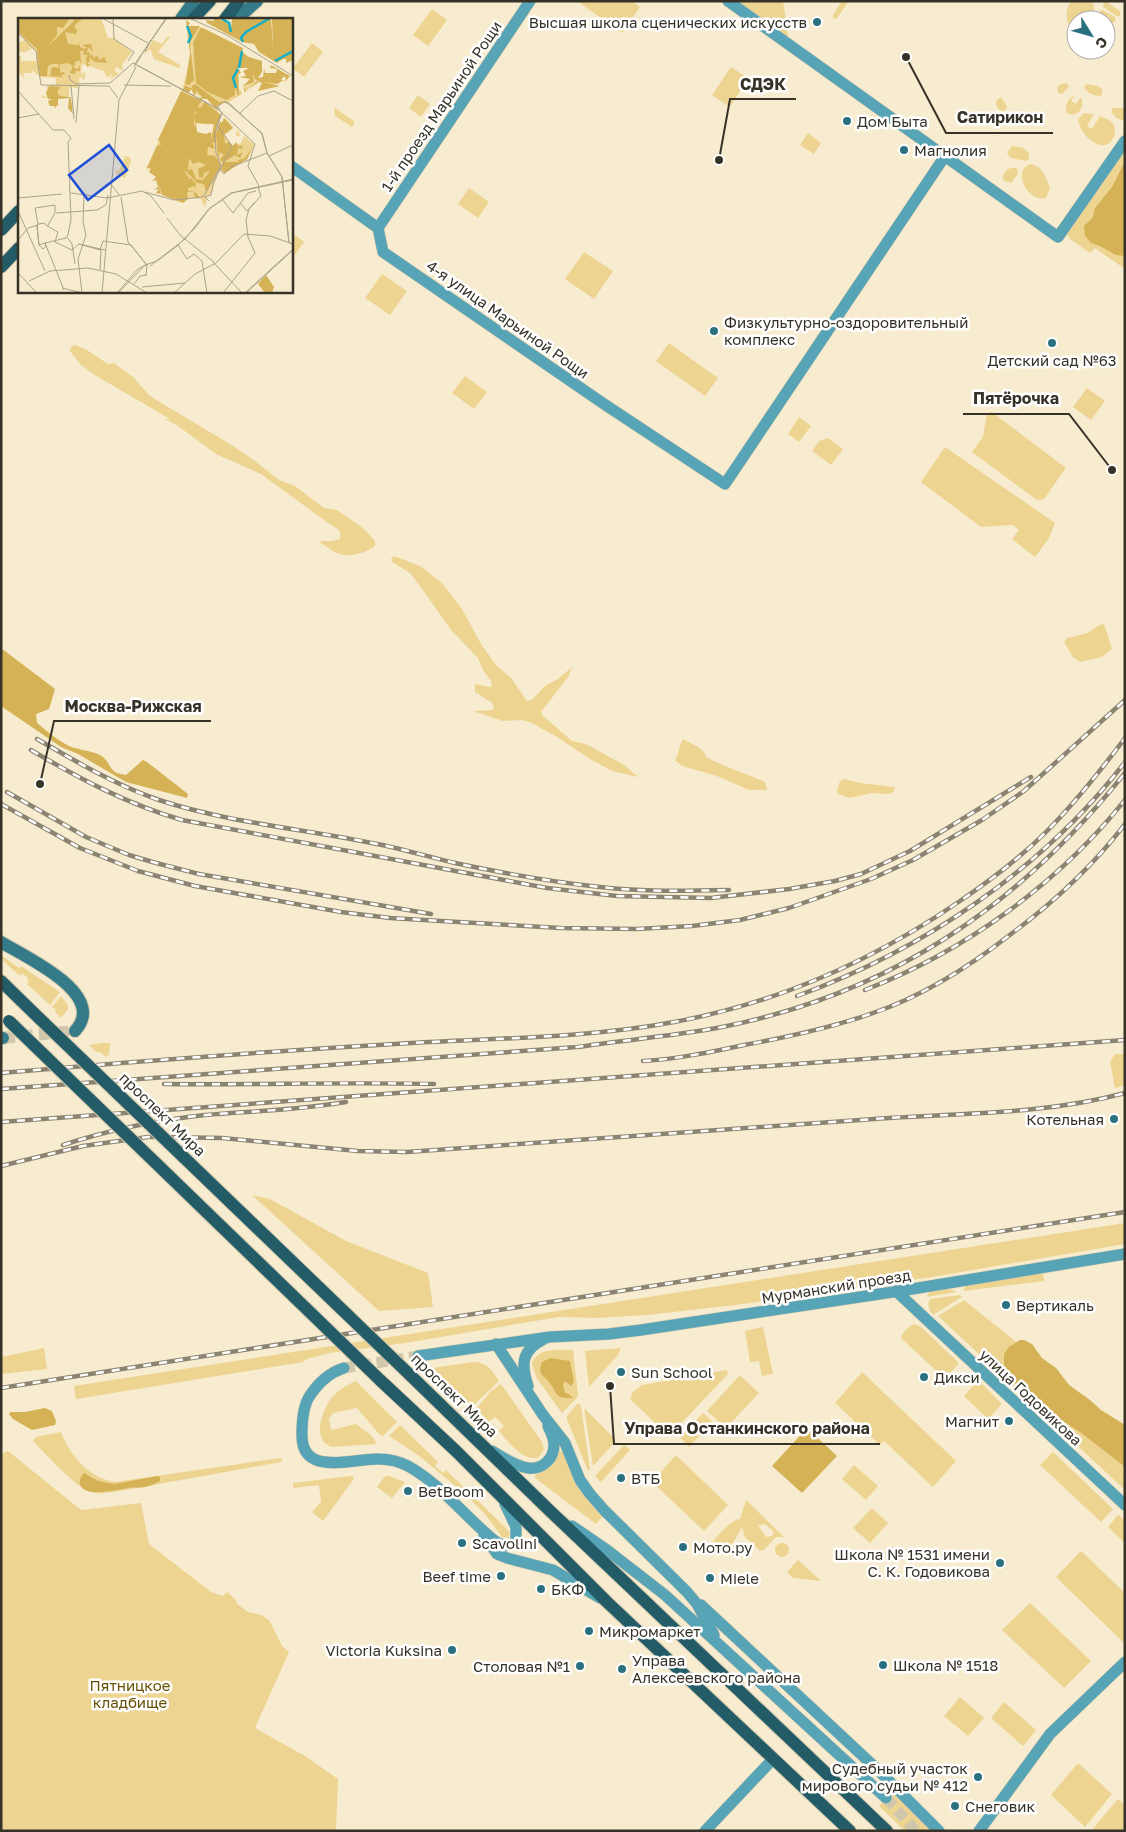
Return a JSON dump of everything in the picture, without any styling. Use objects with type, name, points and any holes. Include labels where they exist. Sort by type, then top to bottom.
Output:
[{"type":"main road","points":[[182,18],[194,1]]},
{"type":"main road","points":[[195,18],[210,1]]},
{"type":"main road","points":[[226,18],[239,1]]},
{"type":"main road","points":[[238,18],[257,1]]},
{"type":"main road","points":[[1,230],[18,212]]},
{"type":"main road","points":[[1,267],[18,249]]},
{"type":"main road","points":[[1,942],[62,980],[76,994],[81,1003],[82,1016],[80,1025],[75,1031]]},
{"type":"main road","name":"проспект Мира","points":[[1,981],[548,1509],[887,1831]]},
{"type":"main road","points":[[5,1018],[501,1496],[606,1602],[850,1831]]},
{"type":"street","name":"1-й проезд Марьиной Рощи","points":[[378,228],[530,1]]},
{"type":"street","points":[[728,1],[1058,237],[1125,141]]},
{"type":"street","name":"4-я улица Марьиной Рощи","points":[[378,228],[383,252],[604,404],[725,484],[945,156]]},
{"type":"street","points":[[292,167],[378,228]]},
{"type":"street","name":"Мурманский проезд","points":[[418,1356],[550,1337],[609,1334],[641,1330],[1125,1254]]},
{"type":"street","points":[[916,1310],[914,1299],[918,1292],[926,1286]]},
{"type":"street","name":"улица Годовикова","points":[[896,1291],[1125,1505]]},
{"type":"street","points":[[532,1398],[524,1375],[526,1355],[535,1345],[550,1337]]},
{"type":"street","points":[[496,1344],[565,1443],[580,1480],[604,1510],[687,1592],[878,1770],[939,1831]]},
{"type":"street","points":[[344,1368],[322,1379],[307,1400],[303,1414],[302,1438],[305,1450],[314,1460],[326,1463],[380,1459],[402,1463],[417,1471],[444,1493],[481,1529],[504,1546],[513,1544],[516,1540],[516,1527],[501,1496]]},
{"type":"street","points":[[483,1446],[521,1466],[532,1468],[544,1465],[552,1455],[554,1443],[544,1415]]},
{"type":"street","points":[[548,1509],[607,1550],[665,1595],[886,1798]]},
{"type":"street","points":[[481,1529],[497,1554],[553,1570],[606,1602]]},
{"type":"street","points":[[687,1592],[697,1604],[712,1632],[728,1653]]},
{"type":"street","points":[[979,1831],[1050,1734],[1125,1662]]},
{"type":"street","points":[[705,1831],[773,1759]]},
{"type":"green space","points":[[577,1],[632,1],[640,7],[622,33]]},
{"type":"green space","points":[[735,1],[783,1],[788,35],[786,39]]},
{"type":"green space","points":[[842,1],[849,1],[837,18],[833,19],[833,15]]},
{"type":"green space","points":[[1071,1],[1091,1],[1094,10],[1068,10]]},
{"type":"green space","points":[[1104,2],[1107,2],[1120,11],[1120,16],[1116,15],[1116,10],[1108,10],[1103,7]]},
{"type":"green space","points":[[432,9],[447,20],[428,46],[413,35]]},
{"type":"green space","points":[[312,43],[323,52],[304,77],[293,68]]},
{"type":"green space","points":[[731,67],[748,78],[730,107],[712,95]]},
{"type":"green space","points":[[1067,83],[1069,87],[1062,94],[1058,93],[1057,87]]},
{"type":"green space","points":[[1086,84],[1098,86],[1102,89],[1102,95],[1097,96],[1089,92],[1084,88]]},
{"type":"green space","points":[[418,95],[430,104],[421,117],[409,108]]},
{"type":"green space","points":[[1075,95],[1071,101],[1076,104],[1081,97],[1082,105],[1079,111],[1070,114],[1066,112],[1067,104],[1070,98]]},
{"type":"green space","points":[[1001,97],[1007,106],[1006,110],[1002,111],[997,108],[996,101]]},
{"type":"green space","points":[[334,107],[355,122],[352,127],[335,116]]},
{"type":"green space","points":[[1113,108],[1125,108],[1125,121],[1116,118],[1111,112]]},
{"type":"green space","points":[[1084,113],[1094,114],[1087,126],[1092,129],[1100,116],[1110,121],[1115,131],[1113,138],[1108,144],[1100,145],[1087,137],[1078,119]]},
{"type":"green space","points":[[808,133],[821,143],[814,154],[800,145]]},
{"type":"green space","points":[[1012,146],[1023,148],[1029,153],[1029,159],[1026,161],[1011,158],[1007,153]]},
{"type":"green space","points":[[1125,147],[1125,269],[1095,248],[1090,253],[1070,239],[1067,233]]},
{"type":"green space","points":[[1031,164],[1039,168],[1046,177],[1050,189],[1046,198],[1040,199],[1034,196],[1024,186],[1022,173],[1025,167]]},
{"type":"green space","points":[[1017,168],[1018,174],[1011,183],[1003,180],[1003,176],[1006,170]]},
{"type":"green space","points":[[469,188],[489,202],[478,218],[458,204]]},
{"type":"green space","points":[[292,233],[304,242],[292,259]]},
{"type":"green space","points":[[584,252],[613,271],[594,299],[565,279]]},
{"type":"green space","points":[[382,274],[407,291],[390,315],[365,298]]},
{"type":"green space","points":[[669,343],[718,378],[705,396],[656,361]]},
{"type":"green space","points":[[75,345],[87,350],[108,364],[114,363],[133,377],[149,395],[158,401],[230,444],[279,480],[295,486],[324,508],[337,510],[363,528],[375,541],[375,546],[354,555],[344,555],[337,553],[318,541],[332,541],[340,539],[341,536],[336,527],[261,474],[216,454],[178,426],[165,419],[170,419],[93,374],[81,365],[70,351],[71,347]]},
{"type":"green space","points":[[465,376],[487,392],[474,409],[452,393]]},
{"type":"green space","points":[[1087,388],[1105,401],[1091,420],[1073,407]]},
{"type":"green space","points":[[992,412],[1066,468],[1044,499],[1037,500],[972,452],[983,437],[987,413]]},
{"type":"green space","points":[[799,417],[811,426],[799,442],[788,434]]},
{"type":"green space","points":[[828,438],[843,449],[831,465],[812,451],[819,441]]},
{"type":"green space","points":[[945,447],[1055,523],[1049,538],[1035,557],[1012,539],[1019,530],[1013,525],[981,527],[921,482]]},
{"type":"green space","points":[[394,556],[420,566],[442,583],[462,609],[481,644],[496,665],[511,678],[527,701],[533,699],[545,686],[558,679],[572,667],[568,677],[541,712],[543,716],[572,741],[586,744],[624,765],[638,777],[612,771],[530,722],[521,720],[503,721],[473,711],[493,710],[494,706],[491,702],[475,692],[475,684],[490,687],[492,686],[491,681],[483,670],[478,658],[452,631],[410,573],[392,562],[391,559]]},
{"type":"green space","points":[[1104,624],[1112,649],[1102,657],[1080,662],[1073,657],[1064,642],[1067,638],[1088,633],[1099,625]]},
{"type":"green space","points":[[683,739],[700,748],[706,757],[765,782],[767,790],[749,790],[717,776],[682,766],[675,760]]},
{"type":"green space","points":[[844,779],[895,788],[889,794],[871,793],[850,798],[838,794],[837,790],[840,781]]},
{"type":"green space","points":[[1,955],[60,992],[50,1005],[27,984],[28,978],[23,974],[19,975],[1,959]]},
{"type":"green space","points":[[61,996],[68,1005],[68,1009],[61,1018],[52,1007]]},
{"type":"green space","points":[[110,1043],[109,1054],[106,1057],[100,1052],[96,1052],[89,1045]]},
{"type":"green space","points":[[1115,1054],[1125,1054],[1125,1085],[1115,1088],[1110,1062]]},
{"type":"green space","points":[[252,1195],[270,1199],[346,1241],[428,1273],[433,1307],[379,1311]]},
{"type":"green space","points":[[1125,1223],[1125,1244],[932,1277],[736,1305],[647,1315],[597,1318],[559,1317],[405,1343],[329,1353],[307,1359],[303,1362],[76,1399],[74,1386]]},
{"type":"green space","points":[[1043,1273],[1044,1281],[963,1291],[966,1285]]},
{"type":"green space","points":[[946,1288],[957,1292],[926,1297],[931,1290]]},
{"type":"green space","points":[[960,1295],[962,1297],[933,1315],[930,1311],[930,1299]]},
{"type":"green space","points":[[964,1300],[1125,1430],[1125,1490],[938,1316]]},
{"type":"green space","points":[[914,1324],[921,1327],[959,1363],[945,1379],[901,1338],[906,1330]]},
{"type":"green space","points":[[763,1327],[773,1374],[762,1376],[759,1361],[750,1362],[745,1331]]},
{"type":"green space","points":[[44,1348],[47,1369],[1,1374],[1,1357]]},
{"type":"green space","points":[[621,1348],[618,1355],[589,1387],[585,1351]]},
{"type":"green space","points":[[550,1350],[573,1350],[578,1395],[562,1413],[536,1377],[532,1363],[539,1354]]},
{"type":"green space","points":[[472,1362],[485,1365],[499,1381],[475,1404],[471,1405],[439,1379],[437,1372],[433,1368]]},
{"type":"green space","points":[[727,1370],[728,1374],[669,1436],[630,1399],[632,1393],[642,1385]]},
{"type":"green space","points":[[862,1372],[956,1461],[933,1487],[884,1441],[880,1445],[835,1403]]},
{"type":"green space","points":[[740,1375],[759,1393],[726,1428],[707,1411]]},
{"type":"green space","points":[[978,1380],[1002,1404],[988,1419],[964,1396]]},
{"type":"green space","points":[[356,1381],[397,1422],[383,1436],[380,1435],[357,1408],[333,1413],[329,1419],[331,1430],[356,1424],[372,1436],[377,1444],[332,1447],[322,1439],[320,1433],[321,1419],[330,1400],[345,1386]]},
{"type":"green space","points":[[501,1384],[542,1442],[544,1449],[539,1457],[527,1457],[516,1450],[499,1431],[504,1426],[495,1417],[489,1422],[476,1409],[490,1392]]},
{"type":"green space","points":[[578,1403],[581,1406],[590,1469],[588,1471],[567,1419],[567,1416]]},
{"type":"green space","points":[[584,1408],[615,1439],[615,1442],[593,1466]]},
{"type":"green space","points":[[703,1413],[713,1422],[689,1447],[680,1437]]},
{"type":"green space","points":[[400,1425],[438,1462],[435,1466],[443,1473],[446,1470],[507,1529],[510,1534],[508,1538],[502,1537],[485,1514],[465,1494],[418,1455],[389,1436]]},
{"type":"green space","points":[[61,1432],[75,1457],[89,1471],[115,1482],[280,1458],[283,1460],[281,1462],[114,1492],[96,1493],[90,1492],[76,1483],[33,1441],[36,1437]]},
{"type":"green space","points":[[624,1445],[630,1450],[601,1482],[595,1476]]},
{"type":"green space","name":"Пятницкое кладбище","points":[[8,1451],[81,1510],[141,1503],[149,1544],[211,1592],[223,1596],[227,1592],[237,1601],[236,1603],[248,1612],[261,1615],[269,1620],[282,1646],[289,1652],[255,1728],[305,1756],[338,1779],[336,1831],[1,1831],[1,1454]]},
{"type":"green space","points":[[559,1451],[563,1452],[578,1488],[602,1517],[596,1524],[535,1478],[535,1475],[551,1466],[556,1460]]},
{"type":"green space","points":[[1053,1452],[1113,1509],[1101,1522],[1040,1465]]},
{"type":"green space","points":[[676,1455],[728,1505],[704,1531],[652,1482]]},
{"type":"green space","points":[[854,1465],[878,1486],[866,1500],[842,1479]]},
{"type":"green space","points":[[385,1476],[405,1482],[392,1498],[377,1487]]},
{"type":"green space","points":[[354,1477],[353,1480],[323,1521],[312,1512],[321,1502],[319,1485],[293,1488],[293,1483]]},
{"type":"green space","points":[[746,1500],[784,1537],[776,1537],[764,1550],[760,1551],[745,1537],[742,1527],[733,1543],[724,1551],[713,1541],[729,1525],[740,1519]],"holes":[[[765,1524],[774,1532],[772,1536],[766,1537],[758,1525]]]},
{"type":"green space","points":[[872,1508],[888,1523],[870,1543],[853,1528]]},
{"type":"green space","points":[[1118,1515],[1125,1520],[1125,1543],[1108,1527]]},
{"type":"green space","points":[[782,1543],[787,1545],[789,1550],[787,1555],[782,1557],[777,1555],[775,1550],[777,1545]]},
{"type":"green space","points":[[1081,1551],[1125,1593],[1125,1640],[1123,1642],[1056,1577]]},
{"type":"green space","points":[[798,1560],[821,1581],[793,1578],[787,1572]]},
{"type":"green space","points":[[1030,1603],[1091,1661],[1064,1688],[1002,1630]]},
{"type":"green space","points":[[960,1697],[984,1718],[968,1736],[944,1716]]},
{"type":"green space","points":[[1004,1702],[1036,1730],[1023,1746],[991,1718]]},
{"type":"green space","points":[[1078,1763],[1112,1794],[1085,1827],[1051,1795]]},
{"type":"green space","points":[[892,1792],[934,1831],[905,1831],[879,1806]]},
{"type":"green space","points":[[1118,1799],[1125,1805],[1125,1831],[1091,1831]]},
{"type":"shaded area","points":[[1125,161],[1125,256],[1116,255],[1091,243],[1085,236],[1084,226],[1093,217],[1095,208],[1112,187]]},
{"type":"shaded area","points":[[1,648],[55,689],[49,709],[36,714],[37,723],[48,732],[69,746],[100,755],[113,771],[120,774],[126,775],[143,760],[188,794],[187,798],[126,782],[78,754],[61,747],[1,706]]},
{"type":"shaded area","points":[[1020,1340],[1032,1344],[1042,1358],[1056,1368],[1069,1385],[1101,1410],[1125,1425],[1124,1466],[1080,1432],[1044,1409],[1015,1383],[1004,1368],[1004,1354],[1009,1347]]},
{"type":"shaded area","points":[[550,1358],[570,1361],[574,1382],[571,1386],[565,1381],[563,1385],[565,1393],[573,1398],[560,1397],[541,1374],[542,1362]]},
{"type":"shaded area","points":[[45,1408],[52,1411],[56,1421],[55,1425],[32,1430],[13,1419],[9,1414],[10,1412],[25,1412]]},
{"type":"shaded area","points":[[807,1428],[837,1456],[802,1493],[772,1466]]},
{"type":"shaded area","points":[[84,1473],[98,1481],[114,1484],[158,1476],[160,1481],[145,1487],[95,1492],[83,1489],[80,1484],[80,1478]]},
{"type":"tunnel","points":[[3,1038],[75,1031]]},
{"type":"tunnel","points":[[344,1368],[418,1356]]},
{"type":"tunnel","points":[[886,1798],[916,1831]]},
{"type":"railway","points":[[1,804],[80,848],[138,871],[195,886],[341,912],[390,918],[561,928],[636,929],[692,926],[740,920],[789,908],[871,879],[913,860],[982,820],[1024,791],[1125,700]]},
{"type":"railway","points":[[1,1073],[258,1053],[543,1037],[609,1031],[674,1022],[713,1014],[750,1003],[788,991],[859,960],[894,942],[972,893],[1016,860],[1046,832],[1067,810],[1125,738]]},
{"type":"railway","points":[[37,739],[96,772],[143,794],[212,814],[377,844],[473,867],[564,883],[632,890],[729,890]]},
{"type":"railway","points":[[31,750],[104,790],[162,814],[182,820],[547,888],[617,896],[711,898],[789,889],[835,881],[861,874],[910,851],[1031,777]]},
{"type":"railway","points":[[797,996],[844,977],[890,955],[935,930],[978,902],[1057,837],[1093,801],[1125,762]]},
{"type":"railway","points":[[1,1089],[577,1047],[722,1027],[783,1012],[841,992],[895,967],[947,938],[995,903],[1041,864],[1084,821],[1125,773]]},
{"type":"railway","points":[[7,792],[86,837],[129,855],[156,863],[199,874],[431,914]]},
{"type":"railway","points":[[865,990],[938,956],[974,935],[1007,912],[1040,887],[1070,860],[1099,831],[1125,800]]},
{"type":"railway","points":[[643,1061],[694,1055],[809,1032],[857,1018],[910,998],[962,969],[1027,922],[1086,869],[1125,824]]},
{"type":"railway","points":[[1,1122],[1125,1040]]},
{"type":"railway","points":[[164,1084],[434,1084]]},
{"type":"railway","points":[[1,1166],[83,1146],[148,1137],[222,1138],[358,1151],[407,1152],[1000,1112],[1063,1106],[1125,1093]]},
{"type":"railway","points":[[63,1145],[116,1130],[169,1120],[346,1102]]},
{"type":"railway","points":[[1,1388],[1125,1212]]},
{"type":"place","name":"Высшая школа сценических искусств","points":[[817,22]]},
{"type":"place","name":"Сатирикон","points":[[906,57]]},
{"type":"place","name":"Дом Быта","points":[[847,121]]},
{"type":"place","name":"Магнолия","points":[[904,150]]},
{"type":"place","name":"СДЭК","points":[[719,160]]},
{"type":"place","name":"Физкультурно-оздоровительный комплекс","points":[[714,331]]},
{"type":"place","name":"Детский сад №63","points":[[1052,343]]},
{"type":"place","name":"Пятёрочка","points":[[1112,470]]},
{"type":"place","name":"Москва-Рижская","points":[[40,784]]},
{"type":"place","name":"Котельная","points":[[1114,1119]]},
{"type":"place","name":"Вертикаль","points":[[1006,1305]]},
{"type":"place","name":"Sun School","points":[[621,1372]]},
{"type":"place","name":"Дикси","points":[[924,1377]]},
{"type":"place","name":"Управа Останкинского района","points":[[610,1386]]},
{"type":"place","name":"Магнит","points":[[1009,1421]]},
{"type":"place","name":"ВТБ","points":[[621,1478]]},
{"type":"place","name":"BetBoom","points":[[408,1491]]},
{"type":"place","name":"Scavolini","points":[[462,1543]]},
{"type":"place","name":"Мото.ру","points":[[683,1547]]},
{"type":"place","name":"Школа № 1531 имени С. К. Годовикова","points":[[1000,1563]]},
{"type":"place","name":"Beef time","points":[[501,1576]]},
{"type":"place","name":"Miele","points":[[710,1578]]},
{"type":"place","name":"БКФ","points":[[541,1589]]},
{"type":"place","name":"Микромаркет","points":[[589,1631]]},
{"type":"place","name":"Victoria Kuksina","points":[[452,1650]]},
{"type":"place","name":"Школа № 1518","points":[[883,1665]]},
{"type":"place","name":"Столовая №1","points":[[580,1666]]},
{"type":"place","name":"Управа Алексеевского района","points":[[622,1669]]},
{"type":"place","name":"Судебный участок мирового судьи № 412","points":[[978,1777]]},
{"type":"place","name":"Снеговик","points":[[955,1806]]}]
